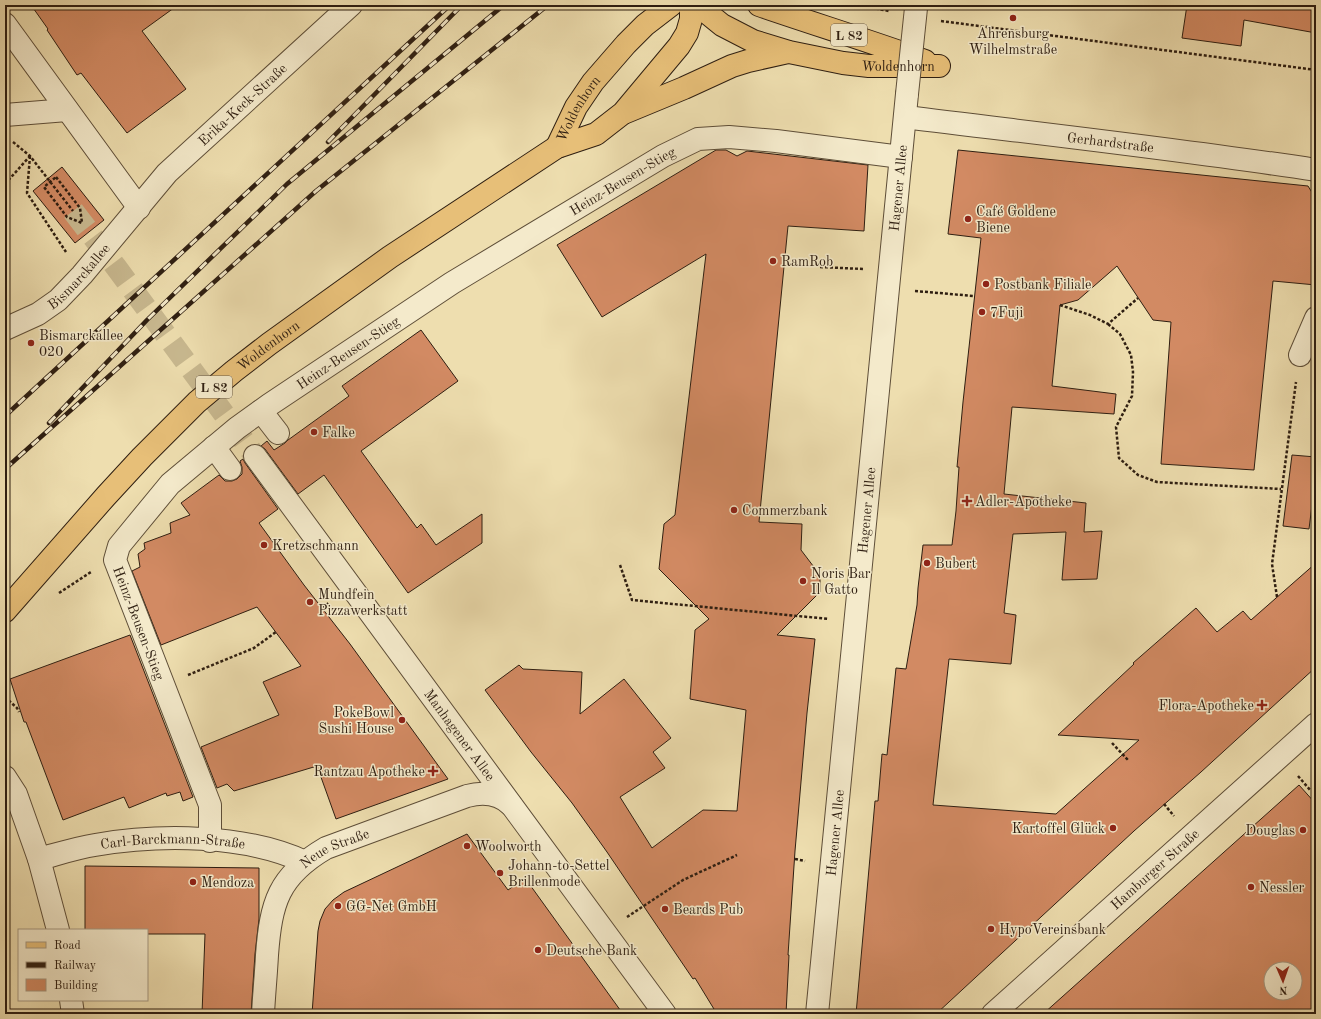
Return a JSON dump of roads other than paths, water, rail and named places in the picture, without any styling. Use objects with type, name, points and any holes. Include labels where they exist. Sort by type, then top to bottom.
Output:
[{"type":"main road","name":"Woldenhorn","points":[[557,147],[576,107],[593,82],[626,44],[645,25],[671,5]]},
{"type":"main road","name":"Woldenhorn","points":[[5,611],[132,468],[192,407],[216,386],[269,344],[390,257],[557,147],[596,134],[623,113],[679,46],[687,33],[691,19],[691,5]]},
{"type":"main road","name":"Woldenhorn","points":[[701,5],[706,12],[722,25],[753,41],[789,52],[869,66],[939,66],[760,5]]},
{"type":"main road","name":"Woldenhorn","points":[[623,113],[732,66],[789,52]]},
{"type":"street","name":"Erika-Keck-Straße","points":[[139,208],[167,173],[351,5]]},
{"type":"street","name":"Hagener Allee","points":[[817,1014],[907,94],[917,6]]},
{"type":"street","points":[[5,24],[139,208]]},
{"type":"street","points":[[5,115],[67,110]]},
{"type":"street","name":"Gerhardstraße","points":[[905,117],[1122,143],[1316,170]]},
{"type":"street","name":"Heinz-Beusen-Stieg","points":[[210,841],[210,805],[115,560],[119,546],[170,484],[237,428],[452,282],[663,156],[698,139],[729,137],[776,141],[901,157]]},
{"type":"street","name":"Bismarckallee","points":[[5,329],[38,314],[58,300],[82,275],[139,208]]},
{"type":"street","points":[[1300,355],[1316,318]]},
{"type":"street","points":[[261,411],[278,433]]},
{"type":"street","points":[[214,447],[230,469]]},
{"type":"street","name":"Manhagener Allee","points":[[255,456],[665,1014]]},
{"type":"street","name":"Hamburger Straße","points":[[993,1014],[1316,724]]},
{"type":"street","points":[[5,777],[16,794],[39,859],[58,929]]},
{"type":"street","name":"Neue Straße","points":[[263,1014],[271,916],[282,888],[291,876],[305,862],[326,848],[474,794],[481,793],[496,796],[516,810]]},
{"type":"street","name":"Carl-Barckmann-Straße","points":[[39,859],[74,849],[116,842],[148,839],[193,839],[237,843],[259,847],[279,852],[305,862]]},
{"type":"street","points":[[71,1001],[74,1014]]},
{"type":"tunnel","points":[[73,211],[255,456]]},
{"type":"railway","points":[[5,416],[450,5]]},
{"type":"railway","points":[[328,142],[462,5]]},
{"type":"railway","points":[[49,423],[147,320],[287,184],[504,5]]},
{"type":"railway","points":[[5,469],[316,191],[548,5]]},
{"type":"place","name":"Ahrensburg Wilhelmstraße","points":[[1013,18]]},
{"type":"place","name":"Café Goldene Biene","points":[[968,219]]},
{"type":"place","name":"RamRob","points":[[773,261]]},
{"type":"place","name":"Postbank Filiale","points":[[986,284]]},
{"type":"place","name":"7Fuji","points":[[982,312]]},
{"type":"place","name":"Bismarckallee 020","points":[[31,343]]},
{"type":"place","name":"Falke","points":[[314,432]]},
{"type":"place","name":"Adler-Apotheke","points":[[967,501]]},
{"type":"place","name":"Commerzbank","points":[[734,510]]},
{"type":"place","name":"Kretzschmann","points":[[264,545]]},
{"type":"place","name":"Bubert","points":[[927,563]]},
{"type":"place","name":"Noris Bar Il Gatto","points":[[803,581]]},
{"type":"place","name":"Mundfein Pizzawerkstatt","points":[[310,602]]},
{"type":"place","name":"Flora-Apotheke","points":[[1262,705]]},
{"type":"place","name":"PokeBowl Sushi House","points":[[402,720]]},
{"type":"place","name":"Rantzau Apotheke","points":[[433,771]]},
{"type":"place","name":"Kartoffel Glück","points":[[1113,828]]},
{"type":"place","name":"Douglas","points":[[1303,830]]},
{"type":"place","name":"Woolworth","points":[[467,846]]},
{"type":"place","name":"Johann-to-Settel Brillenmode","points":[[500,873]]},
{"type":"place","name":"Mendoza","points":[[193,882]]},
{"type":"place","name":"Nessler","points":[[1251,887]]},
{"type":"place","name":"GG-Net GmbH","points":[[338,906]]},
{"type":"place","name":"Beards Pub","points":[[665,909]]},
{"type":"place","name":"HypoVereinsbank","points":[[991,929]]},
{"type":"place","name":"Deutsche Bank","points":[[538,950]]}]
